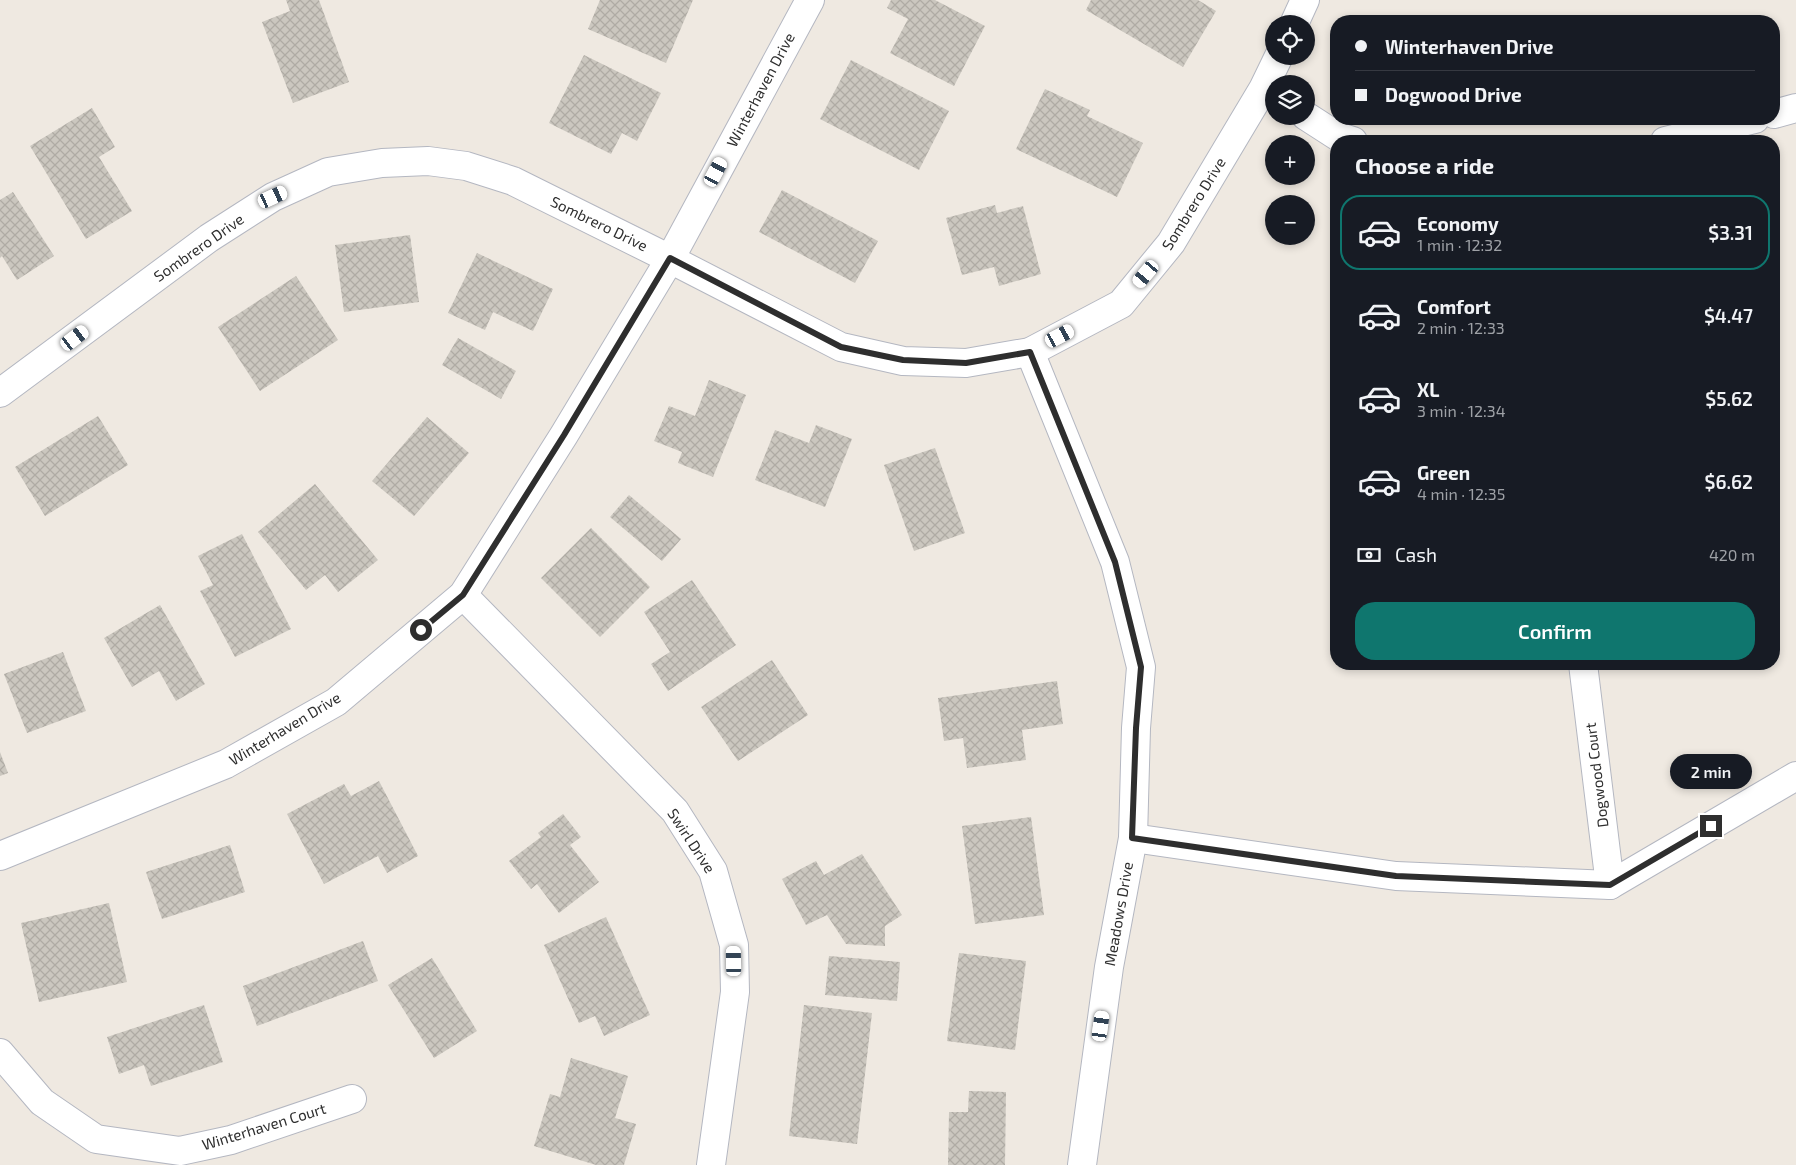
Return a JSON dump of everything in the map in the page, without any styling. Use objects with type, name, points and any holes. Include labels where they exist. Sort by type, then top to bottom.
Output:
[{"type":"street","name":"Winterhaven Drive","points":[[0,856],[226,764],[336,702],[463,595],[564,435],[670,258],[810,0]]},
{"type":"street","points":[[1298,15],[1305,0]]},
{"type":"street","name":"Sombrero Drive","points":[[0,393],[209,238],[273,197],[328,172],[382,163],[428,161],[466,166],[513,181],[670,258],[841,347],[903,360],[966,363],[1030,352],[1120,304],[1171,244],[1265,98]]},
{"type":"street","points":[[1780,112],[1796,108]]},
{"type":"street","points":[[1315,122],[1335,135]]},
{"type":"street","points":[[1690,135],[1730,125]]},
{"type":"street","name":"Meadows Drive","points":[[1030,352],[1115,562],[1141,667],[1136,728],[1132,838],[1109,967],[1082,1165]]},
{"type":"street","name":"Swirl Drive","points":[[463,595],[675,811],[713,870],[734,945],[735,992],[711,1165]]},
{"type":"street","name":"Dogwood Court","points":[[1585,670],[1610,885]]},
{"type":"street","points":[[1132,838],[1396,876],[1610,885],[1796,776]]},
{"type":"street","name":"Winterhaven Court","points":[[0,1053],[42,1102],[96,1139],[180,1151],[231,1140],[352,1099]]},
{"type":"building","points":[[286,0],[319,0],[349,82],[293,103],[262,22],[290,11]]},
{"type":"building","points":[[600,0],[693,0],[666,63],[588,29]]},
{"type":"building","points":[[891,0],[935,0],[985,26],[954,86],[890,53],[908,19],[887,8]]},
{"type":"building","points":[[1091,0],[1198,0],[1216,11],[1183,67],[1086,10]]},
{"type":"building","points":[[584,55],[661,93],[637,141],[622,133],[611,154],[549,123]]},
{"type":"building","points":[[851,60],[949,111],[919,170],[820,119]]},
{"type":"building","points":[[1045,89],[1090,110],[1087,116],[1143,143],[1117,197],[1016,149]]},
{"type":"building","points":[[92,108],[115,147],[99,157],[132,211],[86,239],[30,146]]},
{"type":"building","points":[[782,190],[878,241],[855,283],[759,232]]},
{"type":"building","points":[[13,192],[54,256],[17,280],[2,256],[0,258],[0,200]]},
{"type":"building","points":[[995,205],[997,213],[1023,206],[1041,274],[999,286],[994,267],[962,275],[946,218]]},
{"type":"building","points":[[410,235],[419,302],[344,312],[335,245]]},
{"type":"building","points":[[477,253],[553,289],[533,331],[493,312],[485,330],[448,313]]},
{"type":"building","points":[[296,276],[338,340],[260,391],[218,327]]},
{"type":"building","points":[[458,338],[516,371],[501,399],[442,365]]},
{"type":"building","points":[[709,380],[746,395],[713,477],[678,463],[682,452],[654,441],[669,406],[695,416]]},
{"type":"building","points":[[98,416],[128,465],[45,516],[15,467]]},
{"type":"building","points":[[427,417],[469,453],[414,516],[372,481]]},
{"type":"building","points":[[816,425],[852,439],[825,507],[755,480],[775,430],[809,443]]},
{"type":"building","points":[[935,448],[965,533],[914,551],[884,465]]},
{"type":"building","points":[[315,484],[378,560],[338,592],[325,575],[306,590],[258,532]]},
{"type":"building","points":[[629,495],[681,539],[662,561],[610,517]]},
{"type":"building","points":[[591,528],[650,587],[600,637],[541,578]]},
{"type":"building","points":[[242,534],[291,629],[235,657],[200,591],[213,585],[198,556]]},
{"type":"building","points":[[692,580],[736,645],[668,691],[651,664],[670,652],[644,612]]},
{"type":"building","points":[[160,605],[205,684],[176,701],[159,671],[132,687],[104,638]]},
{"type":"building","points":[[63,652],[86,711],[27,733],[4,674]]},
{"type":"building","points":[[772,660],[808,715],[738,761],[701,707]]},
{"type":"building","points":[[1057,681],[1063,724],[1022,730],[1026,760],[967,768],[963,738],[944,741],[938,698]]},
{"type":"building","points":[[0,752],[8,773],[0,776]]},
{"type":"building","points":[[379,781],[418,856],[387,873],[378,856],[324,884],[287,814],[344,784],[351,796]]},
{"type":"building","points":[[563,814],[581,837],[570,845],[599,882],[559,913],[537,884],[531,889],[509,861],[541,837],[538,833]]},
{"type":"building","points":[[1031,817],[1044,915],[975,924],[962,826]]},
{"type":"building","points":[[230,845],[245,892],[162,919],[146,872]]},
{"type":"building","points":[[862,854],[902,915],[885,926],[885,946],[846,944],[827,915],[806,925],[782,879],[816,861],[824,875]]},
{"type":"building","points":[[109,903],[127,982],[39,1002],[21,923]]},
{"type":"building","points":[[606,917],[650,1015],[604,1036],[595,1016],[579,1023],[544,945]]},
{"type":"building","points":[[363,941],[378,981],[257,1026],[243,986]]},
{"type":"building","points":[[959,953],[1026,961],[1015,1050],[947,1041]]},
{"type":"building","points":[[829,956],[900,962],[897,1001],[825,995]]},
{"type":"building","points":[[432,958],[477,1031],[434,1058],[388,985]]},
{"type":"building","points":[[204,1005],[223,1062],[151,1086],[144,1065],[119,1074],[107,1037]]},
{"type":"building","points":[[804,1005],[872,1013],[857,1144],[789,1136]]},
{"type":"building","points":[[571,1058],[628,1076],[615,1118],[636,1124],[624,1165],[596,1165],[534,1146],[550,1094],[560,1097]]},
{"type":"building","points":[[969,1091],[1006,1092],[1005,1165],[948,1165],[949,1112],[968,1112]]},
{"type":"route","points":[[421,630],[463,595],[564,435],[670,258],[841,347],[903,360],[966,363],[1030,352],[1115,562],[1141,667],[1136,728],[1132,838],[1396,876],[1610,885],[1711,826]]}]
